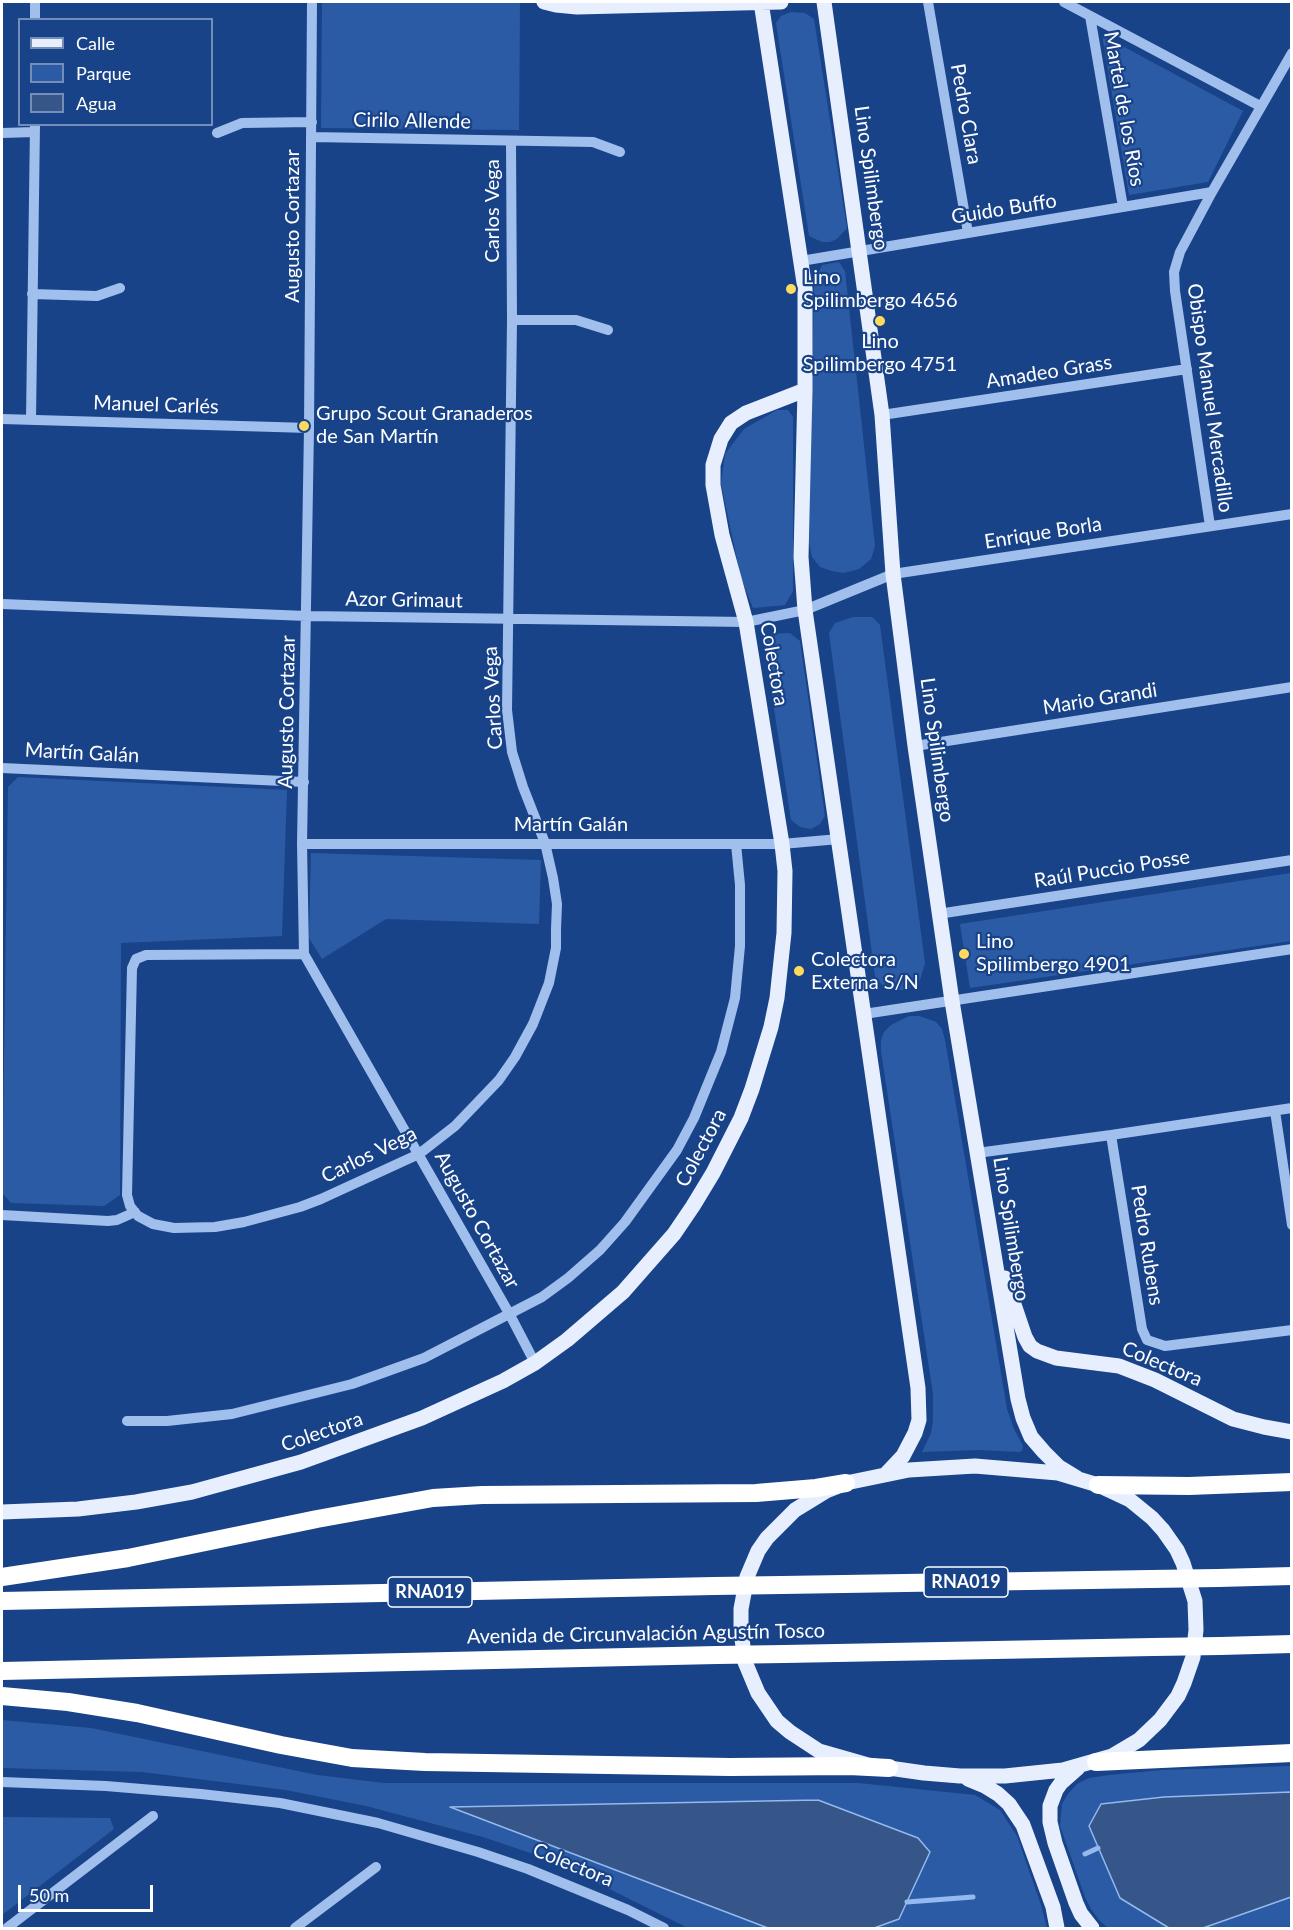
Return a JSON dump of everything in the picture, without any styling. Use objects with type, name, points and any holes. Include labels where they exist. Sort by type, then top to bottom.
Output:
[{"type":"highway","points":[[1098,1485],[1189,1486],[1292,1482]]},
{"type":"highway","points":[[2,1577],[128,1558],[329,1516],[441,1498],[482,1495],[756,1493],[846,1483]]},
{"type":"highway","name":"RNA019","points":[[2,1601],[1292,1576]]},
{"type":"highway","name":"Avenida de Circunvalación Agustín Tosco","points":[[2,1671],[1292,1644]]},
{"type":"highway","points":[[2,1696],[68,1702],[137,1713],[317,1752],[382,1760],[889,1768]]},
{"type":"highway","points":[[1088,1764],[1292,1753]]},
{"type":"main road","points":[[544,2],[577,7],[781,2]]},
{"type":"main road","points":[[762,2],[801,261],[805,307],[801,557],[806,610],[920,1407],[919,1420],[909,1445],[895,1466],[886,1473]]},
{"type":"main road","name":"Lino Spilimbergo","points":[[824,2],[882,415],[893,574],[938,914],[1018,1399],[1023,1418],[1032,1437],[1059,1467],[1077,1478]]},
{"type":"main road","name":"Colectora","points":[[2,1512],[78,1509],[192,1492],[301,1462],[422,1418],[494,1385],[535,1363],[567,1340],[623,1292],[649,1264],[693,1206],[732,1137],[759,1070],[777,998],[784,933],[785,871],[782,844],[746,622],[722,535],[713,485],[713,465],[721,439],[731,423],[746,413],[805,390]]},
{"type":"main road","name":"Colectora","points":[[990,1230],[1025,1337],[1030,1346],[1037,1351],[1056,1358],[1119,1366],[1155,1380],[1233,1419],[1292,1432]]},
{"type":"main road","points":[[975,1466],[1037,1470],[1077,1478],[1117,1492],[1152,1518],[1170,1540],[1183,1563],[1192,1587],[1196,1630],[1190,1669],[1178,1696],[1169,1709],[1139,1740],[1112,1756],[1088,1764],[1026,1774],[960,1776],[889,1768],[833,1756],[819,1751],[790,1732],[767,1708],[751,1679],[742,1648],[743,1594],[749,1570],[758,1551],[767,1538],[795,1510],[826,1491],[846,1483],[909,1470],[975,1466]]},
{"type":"main road","points":[[1088,1764],[1056,1790],[1050,1806],[1050,1822],[1076,1904],[1092,1929]]},
{"type":"main road","points":[[960,1776],[998,1794],[1019,1818],[1026,1831],[1053,1907],[1057,1929]]},
{"type":"street","points":[[35,2],[35,18]]},
{"type":"street","name":"Augusto Cortazar","points":[[312,2],[303,844],[304,954],[510,1315],[535,1363]]},
{"type":"street","name":"Pedro Clara","points":[[928,2],[968,233]]},
{"type":"street","points":[[1064,2],[1260,106]]},
{"type":"street","name":"Martel de los Ríos","points":[[1090,16],[1123,207]]},
{"type":"street","name":"Obispo Manuel Mercadillo","points":[[1210,526],[1174,272],[1180,252],[1212,192],[1292,53]]},
{"type":"street","points":[[217,133],[242,123],[312,122]]},
{"type":"street","points":[[2,133],[35,128],[32,420]]},
{"type":"street","name":"Cirilo Allende","points":[[312,136],[593,142],[620,152]]},
{"type":"street","name":"Carlos Vega","points":[[135,1212],[153,1224],[174,1228],[215,1227],[244,1222],[321,1199],[419,1154],[455,1126],[499,1080],[533,1024],[549,982],[556,948],[557,904],[553,878],[544,843],[523,787],[508,730],[507,619],[512,320],[511,142]]},
{"type":"street","name":"Guido Buffo","points":[[801,261],[1212,192]]},
{"type":"street","points":[[32,294],[97,296],[120,288]]},
{"type":"street","points":[[512,320],[576,320],[608,330]]},
{"type":"street","name":"Amadeo Grass","points":[[882,415],[1187,369]]},
{"type":"street","name":"Manuel Carlés","points":[[2,419],[309,428]]},
{"type":"street","name":"Enrique Borla","points":[[806,610],[893,574],[1292,514]]},
{"type":"street","name":"Azor Grimaut","points":[[2,604],[307,616],[746,622],[806,610]]},
{"type":"street","name":"Mario Grandi","points":[[915,746],[1292,687]]},
{"type":"street","name":"Martín Galán","points":[[2,768],[304,782]]},
{"type":"street","name":"Martín Galán","points":[[303,844],[782,844],[839,838]]},
{"type":"street","points":[[127,1421],[167,1421],[232,1414],[352,1384],[424,1358],[542,1297],[568,1278],[606,1243],[626,1222],[677,1150],[694,1118],[721,1052],[735,998],[740,946],[740,885],[736,844]]},
{"type":"street","name":"Raúl Puccio Posse","points":[[938,914],[1292,861]]},
{"type":"street","points":[[864,1014],[1292,949]]},
{"type":"street","points":[[2,1215],[108,1221],[117,1220],[135,1212],[130,1206],[127,1195],[132,968],[136,959],[146,955],[304,954]]},
{"type":"street","points":[[977,1153],[1292,1108]]},
{"type":"street","points":[[1275,1111],[1292,1225]]},
{"type":"street","name":"Pedro Rubens","points":[[1111,1135],[1142,1329],[1147,1340],[1165,1346],[1292,1329]]},
{"type":"street","name":"Colectora","points":[[2,1782],[106,1786],[201,1794],[280,1803],[378,1823],[528,1869],[628,1910],[664,1929]]},
{"type":"street","points":[[7,1929],[153,1816]]},
{"type":"street","points":[[295,1929],[376,1867]]},
{"type":"green space","points":[[322,2],[520,2],[519,130],[321,128]]},
{"type":"green space","points":[[791,12],[805,13],[814,19],[847,228],[837,239],[830,242],[822,242],[809,236],[776,23],[781,16]]},
{"type":"green space","points":[[1102,35],[1243,111],[1208,182],[1129,195]]},
{"type":"green space","points":[[839,262],[845,271],[875,546],[871,559],[859,569],[844,573],[820,567],[812,557],[809,542],[814,283],[822,265]]},
{"type":"green space","points":[[777,410],[788,410],[793,417],[793,591],[785,605],[753,608],[741,578],[721,484],[725,454],[744,429]]},
{"type":"green space","points":[[853,617],[872,617],[880,625],[925,963],[920,980],[907,990],[891,990],[881,984],[875,976],[829,633],[835,623]]},
{"type":"green space","points":[[790,633],[800,641],[825,816],[820,824],[811,829],[800,827],[791,820],[764,643],[772,634]]},
{"type":"green space","points":[[18,777],[287,790],[282,936],[121,943],[120,1195],[104,1206],[11,1203],[2,1193],[8,787]]},
{"type":"green space","points":[[311,853],[541,860],[539,924],[386,919],[322,959],[309,938]]},
{"type":"green space","points":[[1291,873],[1291,941],[970,988],[960,924]]},
{"type":"green space","points":[[909,1016],[919,1016],[936,1022],[942,1029],[945,1040],[1007,1409],[1023,1446],[1022,1451],[1019,1452],[979,1450],[922,1452],[931,1433],[933,1394],[881,1051],[884,1032],[891,1025]]},
{"type":"green space","points":[[2,1720],[91,1728],[317,1775],[384,1783],[858,1783],[975,1795],[1000,1810],[1017,1836],[1047,1928],[688,1928],[551,1860],[483,1837],[366,1806],[286,1790],[142,1772],[2,1768]]},
{"type":"green space","points":[[1291,1766],[1291,1926],[1283,1928],[1108,1928],[1099,1920],[1085,1897],[1060,1826],[1062,1804],[1077,1784],[1089,1778],[1162,1770]]},
{"type":"green space","points":[[2,1817],[110,1818],[114,1829],[2,1915]]},
{"type":"water","points":[[1291,1792],[1291,1897],[1203,1928],[1169,1928],[1120,1898],[1089,1826],[1101,1804],[1164,1797]]},
{"type":"water","points":[[818,1800],[918,1838],[930,1852],[899,1919],[874,1928],[768,1928],[450,1807]]},
{"type":"waterway","points":[[1085,1854],[1098,1848]]},
{"type":"waterway","points":[[907,1902],[973,1897]]},
{"type":"place","name":"Lino Spilimbergo 4656","points":[[791,289]]},
{"type":"place","name":"Lino Spilimbergo 4751","points":[[880,321]]},
{"type":"place","name":"Grupo Scout Granaderos de San Martín","points":[[304,426]]},
{"type":"place","name":"Lino Spilimbergo 4901","points":[[964,954]]},
{"type":"place","name":"Colectora Externa S/N","points":[[799,971]]}]
